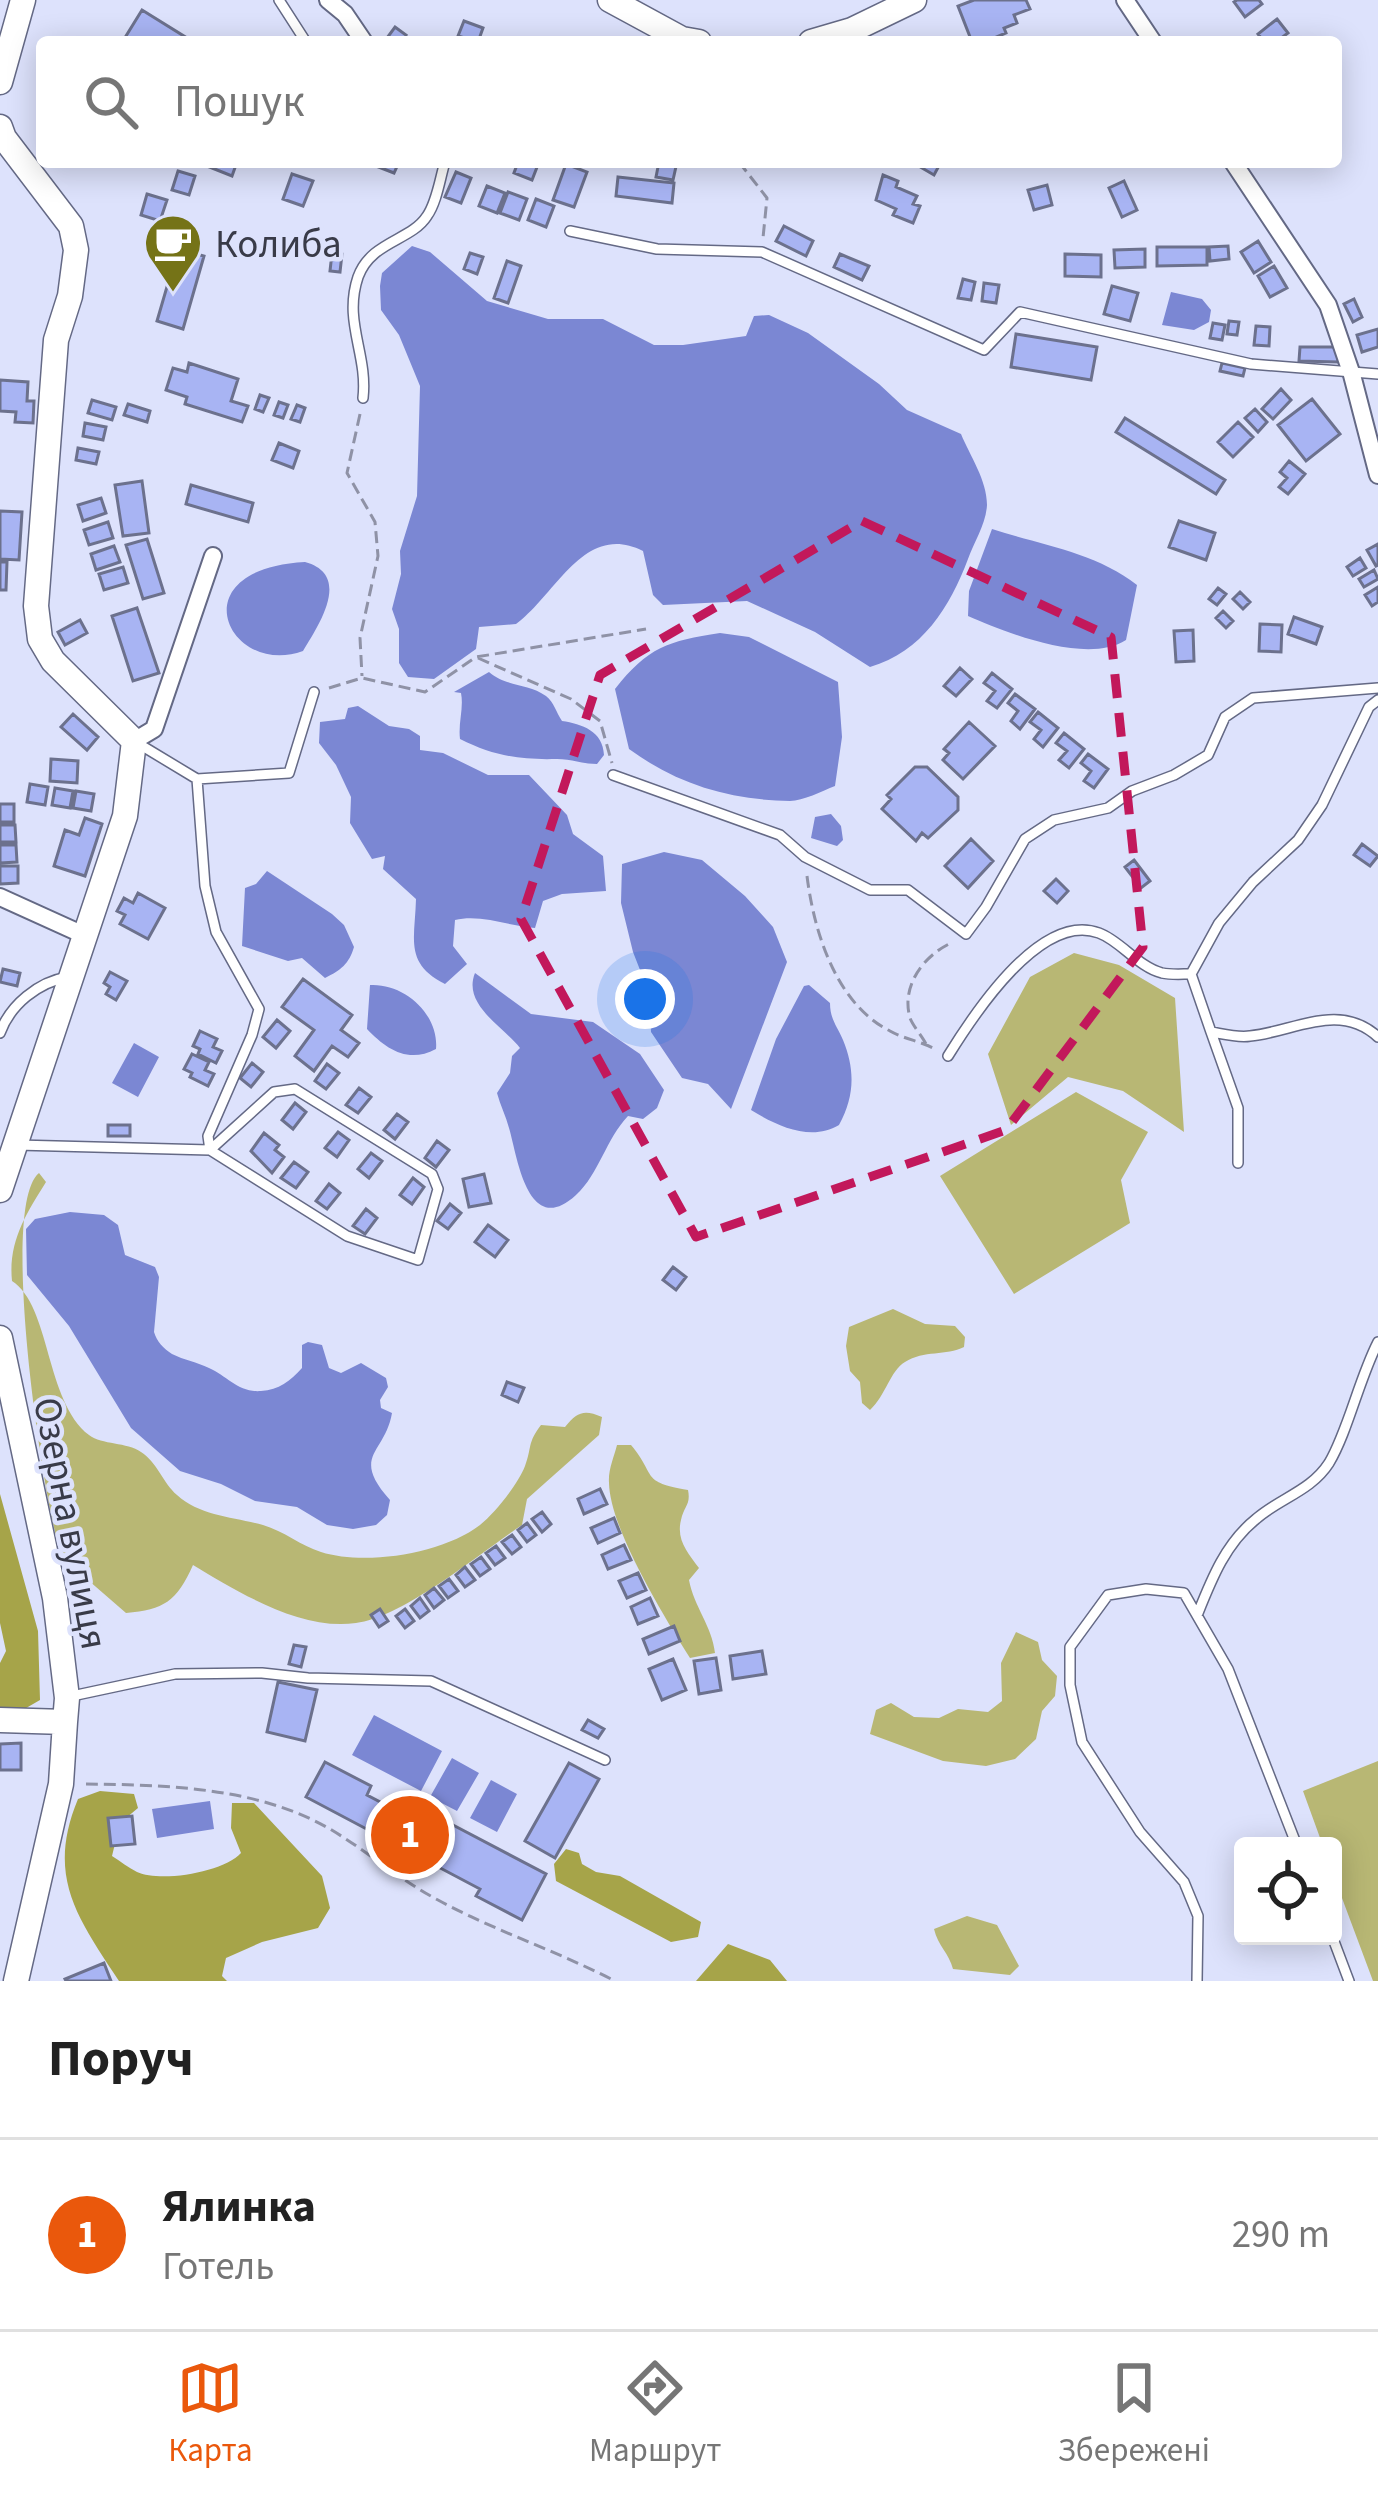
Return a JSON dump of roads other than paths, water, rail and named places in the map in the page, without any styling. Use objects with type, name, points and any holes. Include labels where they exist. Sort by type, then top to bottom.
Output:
[{"type":"street","points":[[0,82],[23,0]]},
{"type":"street","points":[[328,0],[360,36]]},
{"type":"street","points":[[610,0],[676,36]]},
{"type":"street","points":[[832,36],[914,0]]},
{"type":"street","points":[[1125,0],[1149,36]]},
{"type":"street","points":[[0,127],[71,226],[76,250],[70,296],[56,340],[36,606],[40,639],[53,661],[134,741]]},
{"type":"street","points":[[1237,168],[1328,305],[1378,476]]},
{"type":"street","points":[[134,741],[154,729],[213,556]]},
{"type":"street","points":[[0,1190],[125,816],[134,741]]},
{"type":"street","points":[[0,897],[86,937]]},
{"type":"street","name":"Озерна вулиця","points":[[0,1338],[55,1598],[66,1710],[61,1784],[16,1981]]},
{"type":"street","points":[[0,1720],[66,1710]]},
{"type":"lane","points":[[279,0],[303,36]]},
{"type":"lane","points":[[363,398],[350,309],[360,272],[384,244],[428,216],[443,168]]},
{"type":"lane","points":[[570,231],[657,249],[762,252],[984,350],[1021,312],[1250,364],[1378,374]]},
{"type":"lane","points":[[613,775],[780,835],[805,856],[870,890],[908,890],[966,934],[1024,839],[1054,820],[1108,808],[1132,791],[1174,776],[1208,755],[1225,717],[1253,698],[1378,688]]},
{"type":"lane","points":[[134,741],[197,779],[290,773],[314,692]]},
{"type":"lane","points":[[1238,1162],[1238,1108],[1190,974],[1219,923],[1252,882],[1298,840],[1322,806],[1369,707],[1378,700]]},
{"type":"lane","points":[[197,779],[205,886],[216,932],[259,1009],[208,1136],[210,1150]]},
{"type":"lane","points":[[948,1056],[974,1013],[1030,952],[1057,934],[1080,928],[1103,934],[1159,973],[1190,974]]},
{"type":"lane","points":[[0,1034],[11,1012],[41,985],[73,976]]},
{"type":"lane","points":[[1211,1032],[1248,1037],[1327,1019],[1369,1029],[1378,1037]]},
{"type":"lane","points":[[17,1145],[210,1150],[347,1236],[418,1260],[438,1189],[432,1174],[295,1090],[274,1092],[210,1150]]},
{"type":"lane","points":[[1198,1612],[1219,1562],[1255,1519],[1313,1483],[1330,1461],[1378,1342]]},
{"type":"lane","points":[[1197,1981],[1198,1916],[1184,1882],[1140,1832],[1082,1742],[1070,1685],[1070,1647],[1108,1595],[1146,1589],[1184,1593],[1228,1669],[1293,1837]]},
{"type":"lane","points":[[66,1710],[175,1674],[262,1672],[431,1682],[605,1760]]},
{"type":"lane","points":[[1335,1945],[1349,1981]]},
{"type":"water","points":[[412,246],[430,252],[487,301],[548,319],[603,319],[654,345],[746,336],[754,316],[769,315],[808,333],[907,410],[961,434],[981,477],[987,505],[961,577],[943,610],[905,651],[870,667],[815,632],[747,601],[663,605],[653,595],[643,551],[622,544],[604,546],[572,565],[516,624],[479,627],[476,649],[434,679],[408,677],[399,663],[399,629],[392,609],[401,574],[400,551],[417,496],[420,386],[399,335],[381,310],[380,286],[382,273]]},
{"type":"water","points":[[1171,292],[1202,299],[1211,310],[1209,322],[1194,330],[1162,325]]},
{"type":"water","points":[[992,529],[1086,557],[1137,585],[1126,640],[1110,647],[1069,648],[1025,638],[968,616],[969,591]]},
{"type":"water","points":[[305,562],[327,578],[329,589],[323,615],[303,651],[277,655],[254,649],[237,637],[228,619],[228,600],[240,583],[265,569]]},
{"type":"water","points":[[720,633],[749,637],[838,682],[842,737],[835,786],[795,801],[747,798],[686,781],[629,749],[615,689],[660,648]]},
{"type":"water","points":[[489,672],[546,696],[562,721],[596,734],[604,755],[597,764],[507,756],[460,739],[462,699],[461,693],[454,692]]},
{"type":"water","points":[[358,706],[389,726],[420,736],[420,750],[443,753],[488,775],[529,775],[567,815],[573,834],[603,856],[606,891],[562,894],[543,901],[535,928],[485,919],[455,920],[453,946],[467,964],[445,984],[432,976],[415,949],[416,899],[383,869],[385,856],[372,859],[350,823],[351,797],[319,743],[320,722],[345,719],[348,708]]},
{"type":"water","points":[[831,814],[841,826],[843,840],[837,846],[811,838],[815,817]]},
{"type":"water","points":[[664,852],[702,860],[745,896],[773,927],[787,962],[731,1109],[708,1084],[682,1078],[651,1032],[649,993],[621,903],[622,864]]},
{"type":"water","points":[[267,871],[344,925],[354,947],[340,969],[325,978],[302,958],[288,961],[242,946],[245,888]]},
{"type":"water","points":[[475,973],[531,1014],[593,1022],[640,1054],[664,1090],[657,1108],[643,1119],[628,1116],[584,1187],[559,1206],[546,1207],[535,1200],[521,1172],[497,1093],[520,1048],[479,1005],[474,995]]},
{"type":"water","points":[[370,985],[395,989],[417,1003],[432,1024],[436,1049],[407,1055],[374,1036],[367,1029]]},
{"type":"water","points":[[804,986],[830,1003],[851,1072],[848,1104],[839,1125],[817,1132],[783,1126],[751,1110],[776,1039]]},
{"type":"water","points":[[134,1043],[159,1057],[138,1097],[112,1083]]},
{"type":"water","points":[[70,1212],[104,1215],[118,1225],[125,1255],[155,1267],[159,1277],[154,1332],[172,1354],[253,1391],[273,1389],[293,1377],[302,1368],[302,1345],[308,1342],[322,1345],[329,1368],[341,1373],[361,1363],[386,1378],[381,1408],[392,1413],[371,1464],[378,1485],[390,1500],[387,1515],[376,1525],[353,1529],[327,1525],[297,1507],[255,1501],[180,1471],[131,1428],[69,1326],[27,1275],[26,1229],[35,1219]]},
{"type":"water","points":[[374,1715],[442,1751],[421,1791],[352,1755]]},
{"type":"water","points":[[452,1758],[479,1773],[457,1811],[430,1797]]},
{"type":"water","points":[[491,1780],[517,1794],[497,1832],[470,1818]]},
{"type":"water","points":[[210,1801],[214,1829],[157,1838],[152,1809]]},
{"type":"place","name":"Колиба","points":[[173,294]]},
{"type":"place","name":"Ялинка","points":[[410,1835]]}]
